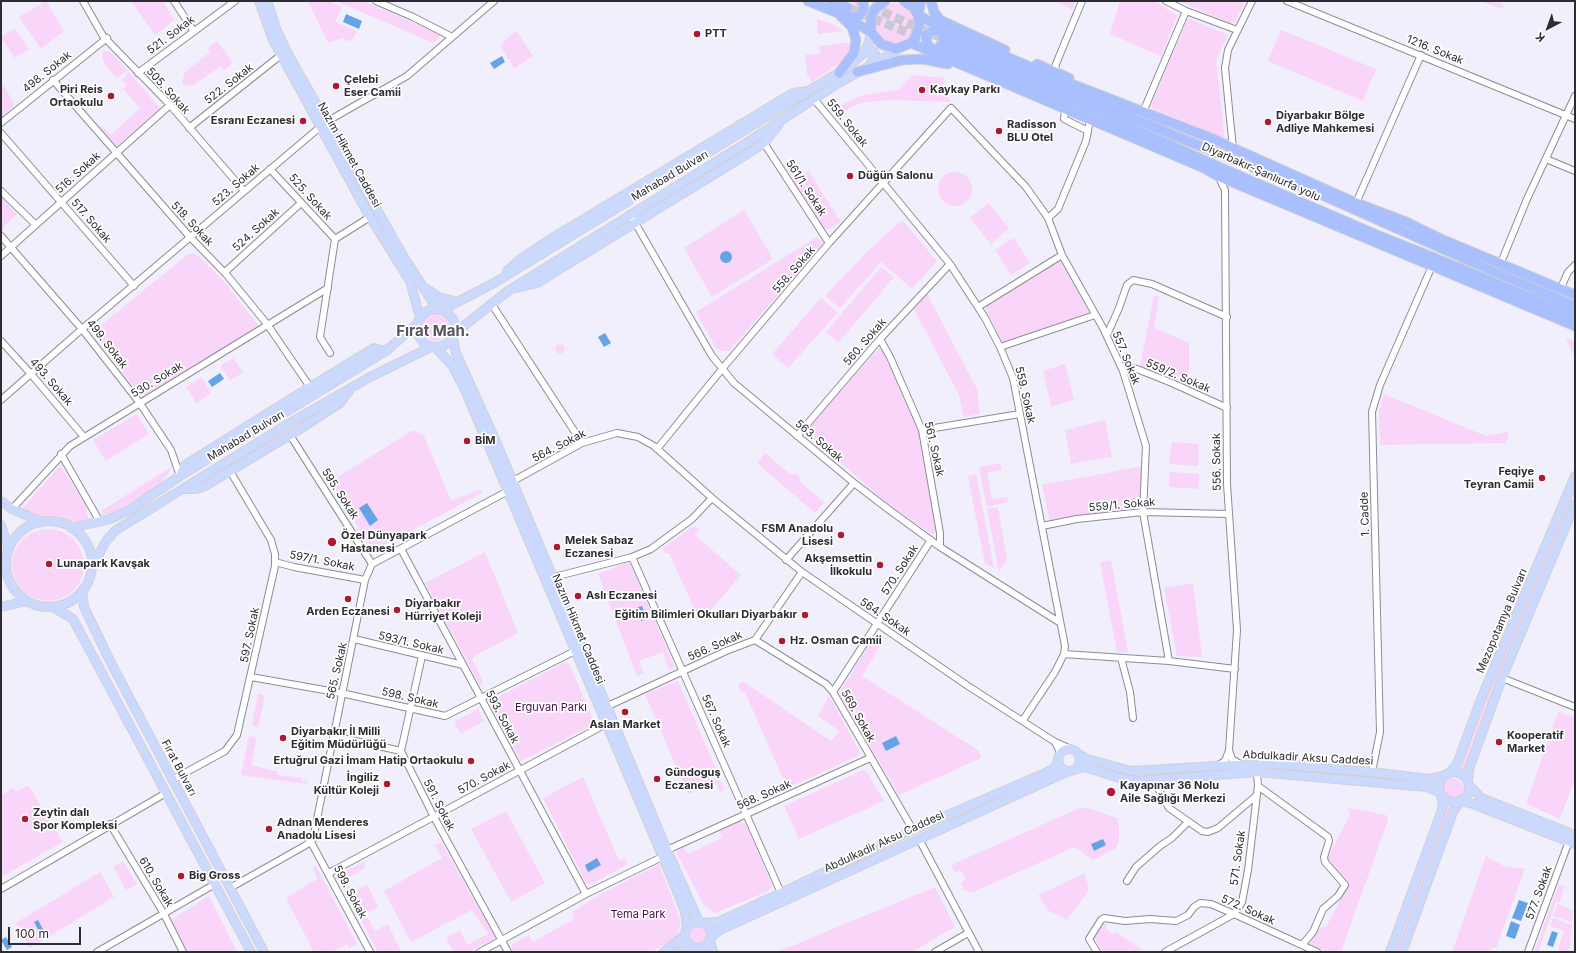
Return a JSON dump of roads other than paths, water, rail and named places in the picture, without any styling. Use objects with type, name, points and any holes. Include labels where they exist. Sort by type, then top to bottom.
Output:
[{"type":"highway","points":[[808,1],[838,13],[853,17],[859,16],[864,8],[863,1]]},
{"type":"highway","points":[[832,1],[848,8]]},
{"type":"highway","points":[[871,32],[871,17],[874,10],[885,1]]},
{"type":"highway","points":[[904,1],[914,8],[918,15],[951,33],[1293,174],[1356,203],[1406,222],[1500,265],[1575,295]]},
{"type":"highway","points":[[838,13],[871,32],[881,44],[888,48],[902,47],[911,43],[915,38],[919,27],[918,15],[921,1]]},
{"type":"highway","points":[[931,1],[940,20],[1020,57],[1055,71],[1104,97]]},
{"type":"highway","points":[[838,13],[852,27],[856,40],[854,53],[839,73]]},
{"type":"highway","points":[[940,56],[928,47],[926,35],[934,30],[951,33]]},
{"type":"highway","name":"Diyarbakır-Şanlıurfa yolu","points":[[1575,306],[1444,250],[1322,195],[941,42],[1118,122],[1356,226],[1575,316]]},
{"type":"highway","points":[[911,43],[1204,168]]},
{"type":"highway","points":[[857,72],[902,60],[922,59],[967,68]]},
{"type":"highway","points":[[1118,122],[1218,176],[1397,253],[1432,266],[1575,326]]},
{"type":"highway","points":[[1244,164],[1293,174]]},
{"type":"highway","points":[[1301,211],[1356,226]]},
{"type":"highway","points":[[1379,212],[1444,250]]},
{"type":"main road","name":"Nazım Hikmet Caddesi","points":[[259,1],[269,30],[281,55],[405,259],[440,310]]},
{"type":"main road","name":"Nazım Hikmet Caddesi","points":[[267,1],[282,43],[323,125],[370,217],[410,281],[419,320]]},
{"type":"main road","points":[[864,53],[869,42],[871,32]]},
{"type":"main road","name":"Mahabad Bulvarı","points":[[454,336],[508,290],[857,72],[902,47]]},
{"type":"main road","points":[[440,310],[447,313],[454,321],[454,336],[445,346],[433,347],[421,340],[418,335],[419,320],[427,311],[440,310],[459,302],[494,283],[522,258],[554,237],[793,93],[811,90],[839,73],[864,53],[873,51],[875,58],[869,65]]},
{"type":"main road","points":[[508,290],[537,283],[635,223],[764,143],[784,119]]},
{"type":"main road","points":[[420,282],[440,298],[459,302]]},
{"type":"main road","name":"Mahabad Bulvarı","points":[[71,528],[100,522],[119,516],[131,509],[180,476],[386,351],[419,320]]},
{"type":"main road","name":"Nazım Hikmet Caddesi","points":[[454,336],[456,353],[513,481],[608,706],[681,902],[686,931]]},
{"type":"main road","name":"Nazım Hikmet Caddesi","points":[[433,347],[448,360],[457,373],[606,724],[664,853],[702,922]]},
{"type":"main road","name":"Mahabad Bulvarı","points":[[92,567],[106,541],[116,530],[181,489],[352,387],[433,347]]},
{"type":"main road","points":[[180,476],[185,465],[310,386],[374,348],[386,351]]},
{"type":"main road","points":[[181,489],[196,489],[205,486],[340,403],[352,387]]},
{"type":"main road","name":"Mezopotamya Bulvarı","points":[[1447,774],[1457,764],[1487,685],[1575,476]]},
{"type":"main road","points":[[1,501],[12,509],[43,522],[58,523],[71,528],[80,535],[87,544],[91,556],[92,567],[89,580],[82,592],[74,600],[64,605],[53,607],[40,606],[27,601],[18,594],[11,584],[7,574],[6,562]]},
{"type":"main road","name":"Mezopotamya Bulvarı","points":[[1468,783],[1469,769],[1502,678],[1575,504]]},
{"type":"main road","points":[[1,572],[13,542],[26,528],[43,522]]},
{"type":"main road","points":[[1,525],[9,550]]},
{"type":"main road","name":"Fırat Bulvarı","points":[[82,592],[84,607],[172,780],[264,952]]},
{"type":"main road","points":[[1,607],[27,601]]},
{"type":"main road","points":[[53,607],[73,619],[251,952]]},
{"type":"main road","points":[[1064,750],[1074,751],[1080,759],[1072,770],[1062,769],[1059,759],[1064,750]]},
{"type":"main road","name":"Abdulkadir Aksu Caddesi","points":[[1074,751],[1087,759],[1131,771],[1273,764],[1372,772],[1428,779],[1447,774]]},
{"type":"main road","name":"Abdulkadir Aksu Caddesi","points":[[702,922],[718,922],[913,830],[1045,773],[1054,768],[1059,759]]},
{"type":"main road","name":"Abdulkadir Aksu Caddesi","points":[[710,939],[720,930],[1056,776],[1085,767],[1123,779],[1154,781],[1257,772],[1427,787],[1440,793]]},
{"type":"main road","points":[[1390,952],[1438,821],[1442,806],[1440,781],[1447,774],[1453,772],[1462,775],[1481,798],[1575,835]]},
{"type":"main road","points":[[1402,952],[1454,812],[1460,801],[1466,796],[1468,783]]},
{"type":"main road","points":[[1440,793],[1452,802],[1460,801],[1471,803],[1572,843]]},
{"type":"main road","points":[[664,952],[686,931],[690,924],[702,922],[710,929],[710,939],[713,952]]},
{"type":"main road","points":[[686,931],[686,939],[695,948]]},
{"type":"main road","points":[[680,952],[705,946],[710,939]]},
{"type":"street","name":"505. Sokak","points":[[83,1],[103,36],[107,38],[138,73],[170,105],[244,191]]},
{"type":"street","points":[[174,1],[193,30]]},
{"type":"street","name":"521. Sokak","points":[[138,73],[193,30],[235,1]]},
{"type":"street","points":[[376,1],[413,17],[452,37]]},
{"type":"street","name":"523. Sokak","points":[[1,400],[82,328],[134,286],[323,125],[407,76],[494,1]]},
{"type":"street","points":[[1055,71],[1056,64],[1082,1]]},
{"type":"street","points":[[1166,1],[1186,11],[1237,30]]},
{"type":"street","points":[[1233,149],[1225,68],[1228,50],[1252,1]]},
{"type":"street","name":"1216. Sokak","points":[[1287,1],[1421,54],[1575,119]]},
{"type":"street","points":[[1143,112],[1186,11]]},
{"type":"street","name":"498. Sokak","points":[[1,124],[52,80],[107,38]]},
{"type":"street","points":[[1356,203],[1421,54]]},
{"type":"street","name":"522. Sokak","points":[[189,128],[281,55]]},
{"type":"street","name":"518. Sokak","points":[[52,80],[190,237],[225,272],[268,324],[310,386]]},
{"type":"street","points":[[1500,265],[1527,199],[1575,96]]},
{"type":"street","name":"559. Sokak","points":[[814,99],[950,264],[978,307],[1000,347],[1013,378],[1065,646],[1064,654]]},
{"type":"street","name":"516. Sokak","points":[[1,256],[170,105]]},
{"type":"street","name":"558. Sokak","points":[[657,449],[722,369],[829,243],[951,108]]},
{"type":"street","name":"557. Sokak","points":[[951,108],[980,141],[1026,187],[1048,218],[1062,255],[1107,335],[1121,366],[1146,446],[1143,512],[1169,661]]},
{"type":"street","points":[[1065,110],[1064,119],[1088,131]]},
{"type":"street","points":[[1048,218],[1058,209],[1086,141],[1090,120]]},
{"type":"street","name":"517. Sokak","points":[[1,134],[134,286]]},
{"type":"street","name":"561/1. Sokak","points":[[764,143],[829,243]]},
{"type":"street","points":[[1546,159],[1575,171]]},
{"type":"street","name":"525. Sokak","points":[[270,169],[335,239]]},
{"type":"street","name":"556. Sokak","points":[[1218,176],[1226,190],[1228,514],[1237,630],[1229,750]]},
{"type":"street","points":[[1,191],[36,225]]},
{"type":"street","name":"524. Sokak","points":[[225,272],[301,203]]},
{"type":"street","name":"563. Sokak","points":[[630,214],[712,356],[734,383],[854,483],[940,547],[1060,622]]},
{"type":"street","points":[[330,353],[320,337],[335,239],[370,217]]},
{"type":"street","name":"499. Sokak","points":[[1,236],[82,328],[139,402],[170,450],[180,476]]},
{"type":"street","points":[[978,307],[1062,255]]},
{"type":"street","name":"560. Sokak","points":[[797,436],[880,339],[950,264]]},
{"type":"street","points":[[1560,290],[1568,272],[1575,265]]},
{"type":"street","name":"1. Cadde","points":[[1372,772],[1380,732],[1372,412],[1380,385],[1432,266]]},
{"type":"street","points":[[1107,335],[1127,285],[1133,280],[1152,284],[1227,317]]},
{"type":"street","name":"530. Sokak","points":[[12,509],[61,454],[70,446],[139,402],[328,288]]},
{"type":"street","points":[[492,303],[582,443]]},
{"type":"street","points":[[1000,347],[1095,315]]},
{"type":"street","name":"561. Sokak","points":[[880,339],[890,357],[922,430],[940,533],[940,547]]},
{"type":"street","name":"493. Sokak","points":[[1,342],[31,374],[84,437]]},
{"type":"street","name":"559/2. Sokak","points":[[1121,366],[1144,372],[1227,408]]},
{"type":"street","points":[[922,430],[1020,414]]},
{"type":"street","name":"564. Sokak","points":[[513,481],[582,443],[616,433],[638,437],[657,449],[712,498],[802,572],[968,686],[1055,742],[1074,751]]},
{"type":"street","name":"595. Sokak","points":[[290,435],[372,564]]},
{"type":"street","points":[[61,454],[100,522]]},
{"type":"street","name":"597. Sokak","points":[[172,780],[224,751],[237,735],[251,677],[275,562],[275,554],[271,540],[230,471]]},
{"type":"street","points":[[786,560],[854,483]]},
{"type":"street","points":[[372,564],[469,510],[508,491]]},
{"type":"street","points":[[554,577],[632,557],[651,549],[692,519],[712,498]]},
{"type":"street","name":"559/1. Sokak","points":[[1042,526],[1143,512],[1228,514]]},
{"type":"street","name":"570. Sokak","points":[[833,692],[931,540]]},
{"type":"street","name":"593. Sokak","points":[[401,549],[586,894]]},
{"type":"street","name":"567. Sokak","points":[[632,557],[781,893]]},
{"type":"street","name":"597/1. Sokak","points":[[275,562],[365,580]]},
{"type":"street","name":"565. Sokak","points":[[311,842],[365,580],[372,564]]},
{"type":"street","name":"566. Sokak","points":[[608,706],[683,671],[755,640],[802,572]]},
{"type":"street","name":"593/1. Sokak","points":[[354,639],[463,665]]},
{"type":"street","name":"569. Sokak","points":[[755,640],[826,684],[833,692],[913,830]]},
{"type":"street","name":"598. Sokak","points":[[251,677],[341,693],[449,716],[575,651]]},
{"type":"street","points":[[1022,720],[1054,672],[1064,654],[1169,661],[1235,669]]},
{"type":"street","points":[[333,736],[401,751],[422,656]]},
{"type":"street","points":[[1121,658],[1130,692],[1133,718]]},
{"type":"street","points":[[1502,678],[1575,707]]},
{"type":"street","name":"570. Sokak","points":[[329,873],[606,724]]},
{"type":"street","points":[[1055,742],[1059,750],[1059,759]]},
{"type":"street","points":[[1229,750],[1232,759],[1243,765]]},
{"type":"street","points":[[1215,766],[1225,761],[1229,750]]},
{"type":"street","name":"591. Sokak","points":[[401,751],[434,817],[508,952]]},
{"type":"street","name":"568. Sokak","points":[[480,952],[664,853],[870,758]]},
{"type":"street","name":"571. Sokak","points":[[1234,914],[1242,902],[1248,870],[1258,786],[1257,772]]},
{"type":"street","points":[[1154,781],[1168,808],[1202,831],[1208,832],[1218,828],[1256,796]]},
{"type":"street","points":[[1258,786],[1328,837],[1329,841],[1324,857],[1325,862],[1345,885],[1338,896],[1322,909],[1313,932],[1302,945]]},
{"type":"street","points":[[1,889],[110,824],[166,793]]},
{"type":"street","points":[[1127,881],[1136,867],[1160,846],[1172,838],[1188,822]]},
{"type":"street","name":"610. Sokak","points":[[110,824],[164,914],[183,952]]},
{"type":"street","points":[[919,839],[979,952]]},
{"type":"street","points":[[230,888],[311,842]]},
{"type":"street","name":"599. Sokak","points":[[311,842],[329,873],[370,952]]},
{"type":"street","name":"577. Sokak","points":[[1528,952],[1572,843]]},
{"type":"street","points":[[97,952],[215,884]]},
{"type":"street","name":"572. Sokak","points":[[1097,952],[1089,939],[1101,920],[1104,918],[1125,921],[1150,918],[1176,921],[1188,915],[1194,907],[1200,903],[1211,904],[1317,952]]},
{"type":"street","points":[[1165,952],[1234,914]]},
{"type":"street","points":[[935,952],[968,933]]},
{"type":"water","points":[[346,14],[362,21],[359,29],[343,22]]},
{"type":"water","points":[[502,56],[505,62],[494,69],[490,63]]},
{"type":"water","points":[[724,251],[728,251],[732,257],[728,263],[724,263],[720,259],[720,255]]},
{"type":"water","points":[[605,333],[611,343],[604,347],[598,337]]},
{"type":"water","points":[[220,373],[224,379],[212,387],[208,381]]},
{"type":"water","points":[[367,503],[378,520],[370,526],[359,508]]},
{"type":"water","points":[[642,606],[647,619],[641,621],[636,608]]},
{"type":"water","points":[[896,736],[900,744],[886,751],[882,743]]},
{"type":"water","points":[[1103,839],[1106,845],[1094,851],[1091,844]]},
{"type":"water","points":[[597,858],[601,865],[588,872],[585,865]]},
{"type":"water","points":[[1519,900],[1528,903],[1521,921],[1512,918]]},
{"type":"water","points":[[38,920],[45,933],[41,935],[34,922]]},
{"type":"water","points":[[1511,921],[1520,925],[1515,939],[1506,936]]},
{"type":"water","points":[[1552,931],[1558,933],[1553,947],[1547,945]]},
{"type":"water","points":[[6,937],[12,947],[7,950],[1,940]]},
{"type":"tunnel","points":[[858,1],[942,38]]},
{"type":"tunnel","points":[[848,8],[940,46]]},
{"type":"place","name":"PTT","points":[[697,34]]},
{"type":"place","name":"Çelebi Eser Camii","points":[[336,86]]},
{"type":"place","name":"Kaykay Parkı","points":[[922,90]]},
{"type":"place","name":"Piri Reis Ortaokulu","points":[[111,96]]},
{"type":"place","name":"Esranı Eczanesi","points":[[303,121]]},
{"type":"place","name":"Diyarbakır Bölge Adliye Mahkemesi","points":[[1268,122]]},
{"type":"place","name":"Radisson BLU Otel","points":[[999,131]]},
{"type":"place","name":"Düğün Salonu","points":[[850,176]]},
{"type":"place","name":"BİM","points":[[467,441]]},
{"type":"place","name":"Feqiye Teyran Camii","points":[[1542,478]]},
{"type":"place","name":"FSM Anadolu Lisesi","points":[[841,535]]},
{"type":"place","name":"Özel Dünyapark Hastanesi","points":[[332,542]]},
{"type":"place","name":"Melek Sabaz Eczanesi","points":[[557,547]]},
{"type":"place","name":"Lunapark Kavşak","points":[[49,564]]},
{"type":"place","name":"Akşemsettin İlkokulu","points":[[880,565]]},
{"type":"place","name":"Aslı Eczanesi","points":[[578,596]]},
{"type":"place","name":"Arden Eczanesi","points":[[348,599]]},
{"type":"place","name":"Diyarbakır Hürriyet Koleji","points":[[397,610]]},
{"type":"place","name":"Eğitim Bilimleri Okulları Diyarbakır","points":[[805,615]]},
{"type":"place","name":"Hz. Osman Camii","points":[[782,641]]},
{"type":"place","name":"Aslan Market","points":[[625,712]]},
{"type":"place","name":"Diyarbakır İl Milli Eğitim Müdürlüğü","points":[[283,738]]},
{"type":"place","name":"Kooperatif Market","points":[[1499,742]]},
{"type":"place","name":"Ertuğrul Gazi İmam Hatip Ortaokulu","points":[[471,761]]},
{"type":"place","name":"Gündoguş Eczanesi","points":[[657,779]]},
{"type":"place","name":"İngiliz Kültür Koleji","points":[[387,784]]},
{"type":"place","name":"Kayapınar 36 Nolu Aile Sağlığı Merkezi","points":[[1111,792]]},
{"type":"place","name":"Zeytin dalı Spor Kompleksi","points":[[25,819]]},
{"type":"place","name":"Adnan Menderes Anadolu Lisesi","points":[[269,829]]},
{"type":"place","name":"Big Gross","points":[[181,876]]},
{"type":"district","name":"Fırat Mah.","points":[[433,331]]},
{"type":"park label","name":"Erguvan Parkı","points":[[551,708]]},
{"type":"park label","name":"Tema Park","points":[[638,915]]}]
